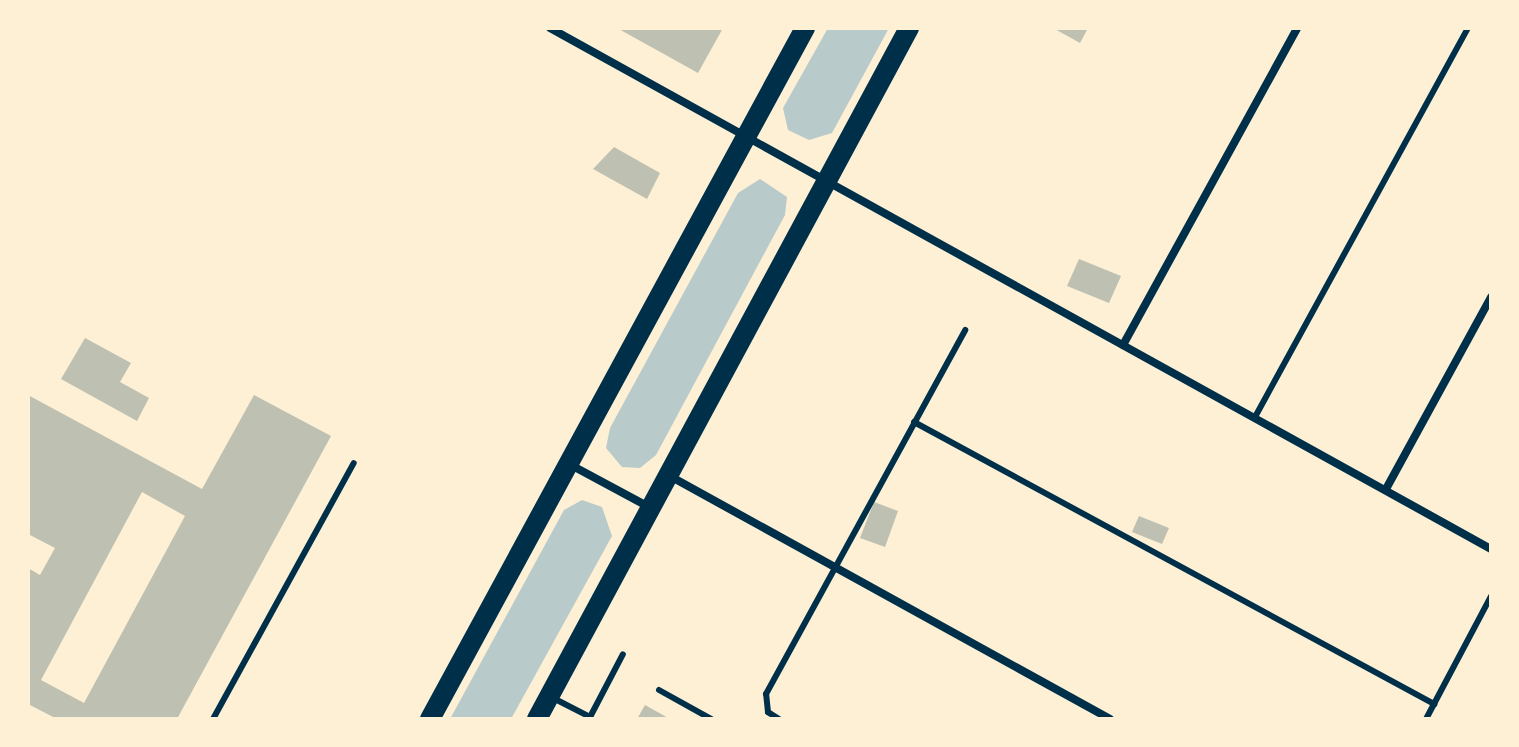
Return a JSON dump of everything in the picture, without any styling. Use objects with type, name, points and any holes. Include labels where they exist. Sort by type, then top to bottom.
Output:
[{"type":"main road","points":[[430,719],[805,28]]},
{"type":"main road","points":[[537,719],[909,28]]},
{"type":"street","points":[[550,28],[1491,549]]},
{"type":"street","points":[[1123,345],[1297,28]]},
{"type":"street","points":[[1386,489],[1491,297]]},
{"type":"street","points":[[568,464],[649,508]]},
{"type":"street","points":[[667,474],[1110,719]]},
{"type":"lane","points":[[1255,417],[1468,28]]},
{"type":"lane","points":[[779,719],[768,712],[766,694],[833,566],[965,330]]},
{"type":"lane","points":[[914,422],[1434,704]]},
{"type":"lane","points":[[213,719],[354,463]]},
{"type":"lane","points":[[1426,719],[1491,596]]},
{"type":"lane","points":[[549,696],[589,718],[623,654]]},
{"type":"lane","points":[[659,690],[711,719]]},
{"type":"shaded area","points":[[828,28],[889,28],[832,133],[809,140],[788,130],[783,108]]},
{"type":"shaded area","points":[[760,179],[787,197],[785,215],[656,455],[640,468],[622,467],[606,448],[610,428],[738,193]]},
{"type":"shaded area","points":[[582,500],[602,507],[612,536],[511,719],[450,719],[564,510]]},
{"type":"building","points":[[617,28],[723,28],[698,73]]},
{"type":"building","points":[[1053,28],[1088,28],[1080,43]]},
{"type":"building","points":[[614,147],[660,173],[647,199],[593,169]]},
{"type":"building","points":[[1079,259],[1121,276],[1109,303],[1067,286]]},
{"type":"building","points":[[85,338],[131,363],[120,382],[149,398],[137,421],[61,379]]},
{"type":"building","points":[[28,395],[202,489],[254,395],[331,436],[177,719],[57,719],[28,704],[28,568],[40,575],[55,548],[28,534]],"holes":[[[142,492],[185,516],[84,703],[41,680]]]},
{"type":"building","points":[[874,502],[898,511],[885,547],[860,538]]},
{"type":"building","points":[[1139,516],[1169,528],[1162,544],[1132,532]]},
{"type":"building","points":[[645,705],[670,719],[637,719]]}]
